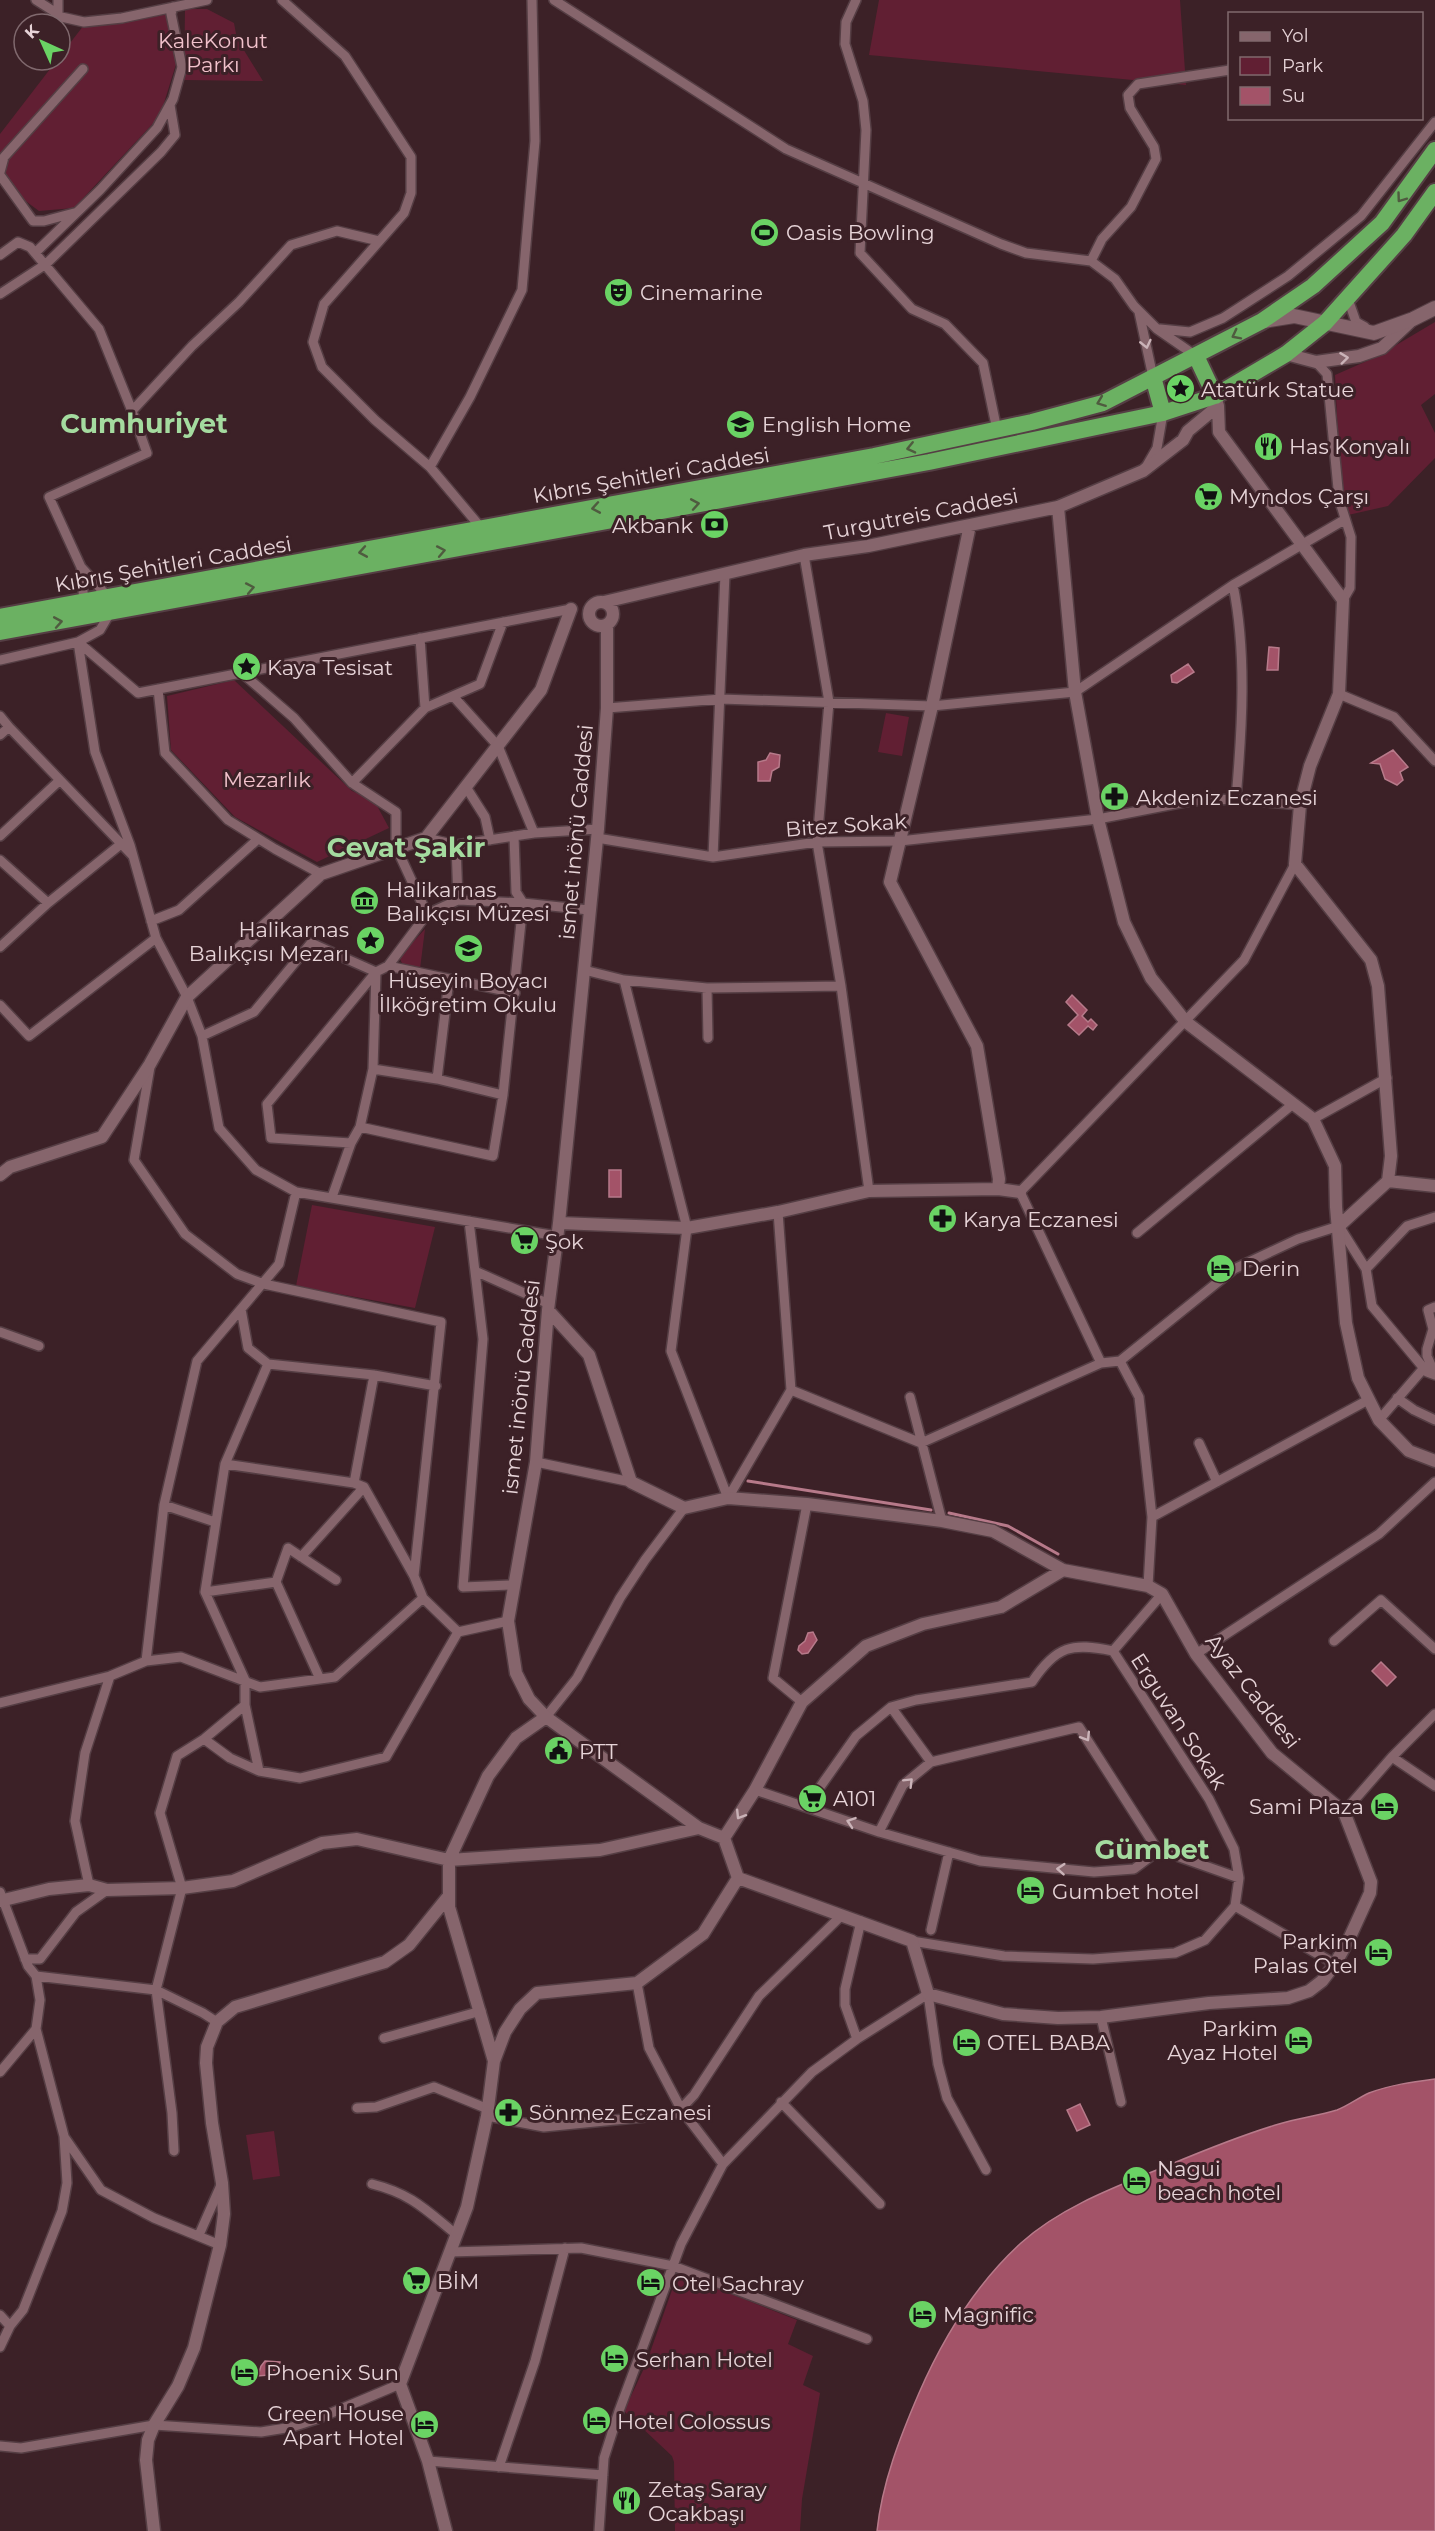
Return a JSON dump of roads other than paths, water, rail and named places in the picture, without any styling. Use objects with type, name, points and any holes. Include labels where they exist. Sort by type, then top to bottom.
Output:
[{"type":"highway","name":"Kıbrıs Şehitleri Caddesi","points":[[0,632],[110,606],[483,530],[874,456],[997,430],[1103,403],[1262,321],[1313,286],[1382,224],[1435,150]]},
{"type":"highway","name":"Kıbrıs Şehitleri Caddesi","points":[[0,617],[84,603],[110,606],[929,462],[1217,401],[1286,354],[1325,323],[1404,235],[1435,192]]},
{"type":"highway","points":[[1196,356],[1217,401]]},
{"type":"highway","points":[[1153,377],[1163,413]]},
{"type":"main road","points":[[1262,321],[1294,316],[1374,333],[1413,320],[1435,308]]},
{"type":"street","points":[[36,0],[55,12]]},
{"type":"street","points":[[72,19],[84,22],[122,18],[207,0]]},
{"type":"street","points":[[282,0],[345,56],[411,157],[411,193],[404,213],[324,304],[314,342],[322,368],[375,420],[430,467],[483,530]]},
{"type":"street","points":[[430,467],[470,397],[522,290],[535,141],[532,0]]},
{"type":"street","points":[[554,0],[786,149],[1026,253],[1091,261],[1114,279],[1139,312],[1158,329],[1196,356]]},
{"type":"street","points":[[856,0],[846,22],[845,44],[863,101],[866,130],[860,253],[912,309],[945,324],[983,363],[997,430]]},
{"type":"street","points":[[35,253],[158,128],[170,105],[182,67],[171,14],[173,7]]},
{"type":"street","points":[[76,213],[44,221],[33,221],[0,173],[2,155],[83,69]]},
{"type":"street","points":[[1091,261],[1102,239],[1131,207],[1156,159],[1154,147],[1130,108],[1128,95],[1138,84],[1228,70]]},
{"type":"street","points":[[0,294],[46,264],[161,152],[175,135],[170,105]]},
{"type":"street","points":[[1158,329],[1190,332],[1223,318],[1288,276],[1361,216],[1435,122]]},
{"type":"street","points":[[132,411],[192,346],[239,302],[291,245],[338,231],[379,241]]},
{"type":"street","points":[[0,255],[18,242],[30,247],[99,329],[147,453],[49,497],[81,567],[110,606],[100,630],[78,642],[0,660]]},
{"type":"street","points":[[1348,299],[1356,322],[1374,333]]},
{"type":"street","points":[[1139,312],[1153,377]]},
{"type":"street","points":[[1286,354],[1316,362],[1359,356],[1382,348],[1413,320]]},
{"type":"street","points":[[1020,1192],[1244,960],[1295,864],[1300,805],[1310,766],[1339,694],[1343,600],[1350,588],[1352,567],[1351,537],[1339,499],[1328,374],[1316,362]]},
{"type":"street","points":[[1217,401],[1219,432],[1300,545],[1343,600]]},
{"type":"street","name":"Turgutreis Caddesi","points":[[603,606],[620,599],[804,555],[868,546],[1058,507],[1143,471],[1183,440],[1188,431],[1217,401]]},
{"type":"street","points":[[1143,471],[1157,448],[1163,413]]},
{"type":"street","points":[[1058,507],[1076,692],[1098,819],[1124,922],[1151,978],[1186,1022],[1313,1119],[1335,1166],[1336,1207],[1346,1323],[1358,1378],[1379,1420],[1409,1450],[1435,1461]]},
{"type":"street","points":[[607,708],[721,699],[932,706],[1076,692],[1233,585],[1344,519]]},
{"type":"street","points":[[970,525],[932,706],[891,882],[977,1046],[999,1179],[998,1190]]},
{"type":"street","points":[[804,555],[829,702],[817,842],[841,986],[869,1191]]},
{"type":"street","points":[[81,567],[84,603]]},
{"type":"street","points":[[713,857],[725,574]]},
{"type":"street","points":[[1233,585],[1240,624],[1240,749],[1236,799]]},
{"type":"street","points":[[78,642],[138,693],[571,609],[603,606],[613,618],[598,624],[571,609]]},
{"type":"street","name":"ismet inönü Caddesi","points":[[603,606],[588,616],[598,624],[607,645],[607,708],[597,834],[558,1230],[548,1307],[536,1462],[508,1621],[516,1673],[529,1698],[546,1717],[699,1828],[724,1838]]},
{"type":"street","points":[[426,838],[541,690],[571,609]]},
{"type":"street","points":[[352,783],[425,708],[480,684],[503,622]]},
{"type":"street","points":[[420,638],[425,708]]},
{"type":"street","points":[[78,642],[95,752],[133,857],[156,938],[187,997],[202,1036],[219,1128],[256,1170],[296,1192],[469,1221],[558,1230],[687,1228],[778,1212],[869,1191],[998,1190],[1020,1192]]},
{"type":"street","points":[[242,673],[294,718],[352,783],[396,812],[396,847],[427,914]]},
{"type":"street","points":[[158,689],[165,753],[228,820],[321,874]]},
{"type":"street","points":[[1339,694],[1394,717],[1435,762]]},
{"type":"street","points":[[453,696],[498,746],[534,833]]},
{"type":"street","points":[[0,716],[133,857]]},
{"type":"street","points":[[0,735],[9,727]]},
{"type":"street","points":[[0,836],[60,780]]},
{"type":"street","points":[[466,787],[485,817],[490,840]]},
{"type":"street","name":"Bitez Sokak","points":[[456,845],[534,833],[597,834],[713,857],[817,842],[900,841],[1098,819],[1190,801],[1236,799],[1300,805]]},
{"type":"street","points":[[360,1127],[493,1156],[503,1095],[523,903],[516,892],[514,836]]},
{"type":"street","points":[[0,1175],[10,1167],[102,1137],[150,1064],[187,997],[321,874],[426,838],[456,845],[458,900]]},
{"type":"street","points":[[151,921],[178,910],[258,839]]},
{"type":"street","points":[[0,947],[48,903],[121,844]]},
{"type":"street","points":[[0,860],[48,903]]},
{"type":"street","points":[[791,1390],[921,1443],[1101,1363],[1120,1361],[1234,1269],[1298,1239],[1339,1226],[1388,1181],[1391,1156],[1387,1078],[1378,986],[1371,960],[1295,864]]},
{"type":"street","points":[[351,1143],[271,1137],[267,1104],[376,972],[388,966],[427,914],[458,900],[523,903],[589,910]]},
{"type":"street","points":[[0,1005],[29,1036],[156,938]]},
{"type":"street","points":[[202,1036],[254,1012],[311,943],[376,972]]},
{"type":"street","points":[[388,966],[515,993]]},
{"type":"street","points":[[584,970],[624,980],[707,988],[841,986]]},
{"type":"street","points":[[332,1197],[351,1143],[360,1127],[373,1069],[376,972]]},
{"type":"street","points":[[437,1079],[449,980]]},
{"type":"street","points":[[624,980],[687,1228],[671,1351],[728,1498]]},
{"type":"street","points":[[707,988],[708,1038]]},
{"type":"street","points":[[150,1064],[134,1160],[185,1234],[237,1274],[264,1284],[441,1322],[414,1576]]},
{"type":"street","points":[[373,1069],[437,1079],[503,1095]]},
{"type":"street","points":[[1313,1119],[1387,1078]]},
{"type":"street","points":[[1137,1233],[1293,1104]]},
{"type":"street","points":[[1388,1181],[1435,1186]]},
{"type":"street","points":[[146,1661],[164,1505],[197,1361],[279,1264],[296,1192]]},
{"type":"street","points":[[1020,1192],[1101,1363]]},
{"type":"street","points":[[728,1498],[791,1390],[778,1212]]},
{"type":"street","points":[[1366,1269],[1407,1226],[1435,1217]]},
{"type":"street","points":[[469,1221],[483,1339],[463,1587],[513,1585]]},
{"type":"street","points":[[1339,1226],[1366,1269],[1372,1306],[1424,1369],[1435,1375]]},
{"type":"street","points":[[475,1271],[548,1307],[589,1355],[631,1482]]},
{"type":"street","points":[[1435,1307],[1428,1310],[1433,1329],[1427,1349],[1435,1375]]},
{"type":"street","points":[[241,1309],[248,1348],[268,1364],[374,1375],[436,1386]]},
{"type":"street","points":[[0,1332],[39,1346]]},
{"type":"street","points":[[1120,1361],[1139,1397],[1152,1517],[1148,1586]]},
{"type":"street","points":[[259,1771],[245,1705],[245,1680],[205,1592],[225,1464],[268,1364]]},
{"type":"street","points":[[1379,1420],[1424,1369]]},
{"type":"street","points":[[354,1483],[374,1375]]},
{"type":"street","points":[[910,1397],[942,1521]]},
{"type":"street","points":[[1397,1398],[1414,1410],[1435,1420]]},
{"type":"street","points":[[1152,1517],[1368,1400]]},
{"type":"street","points":[[1199,1443],[1217,1482]]},
{"type":"street","points":[[536,1462],[631,1482],[684,1508],[728,1498],[807,1504],[942,1521],[993,1531],[1063,1570],[1148,1586],[1162,1594],[1113,1652]]},
{"type":"street","points":[[225,1464],[354,1483],[364,1487],[414,1576],[423,1598],[458,1632]]},
{"type":"street","points":[[1196,1654],[1379,1534],[1435,1482]]},
{"type":"street","points":[[302,1557],[364,1487]]},
{"type":"street","points":[[802,1701],[774,1678],[807,1504]]},
{"type":"street","points":[[164,1505],[215,1522]]},
{"type":"street","points":[[494,2061],[447,1898],[449,1860],[488,1776],[516,1738],[546,1717],[577,1678],[620,1599],[645,1560],[684,1508]]},
{"type":"street","points":[[320,1679],[276,1582],[288,1548],[336,1580]]},
{"type":"street","points":[[738,1878],[724,1838],[755,1790],[802,1701],[866,1646],[923,1624],[1001,1607],[1063,1570]]},
{"type":"street","points":[[205,1592],[276,1582]]},
{"type":"street","name":"Ayaz Caddesi","points":[[928,1994],[1003,2014],[1058,2018],[1101,2017],[1209,2003],[1288,1998],[1309,1991],[1322,1981],[1335,1964],[1370,1893],[1371,1882],[1344,1812],[1272,1753],[1196,1654],[1162,1594]]},
{"type":"street","points":[[0,1703],[110,1676],[146,1661],[181,1657],[260,1687],[334,1677],[423,1598]]},
{"type":"street","points":[[1334,1641],[1381,1600],[1435,1649]]},
{"type":"street","points":[[204,1739],[230,1758],[259,1771],[300,1778],[386,1757],[458,1632],[508,1621]]},
{"type":"street","name":"Erguvan Sokak","points":[[806,1808],[856,1736],[891,1707],[916,1700],[1032,1682],[1043,1665],[1065,1648],[1090,1646],[1113,1652],[1209,1799],[1234,1849],[1239,1878],[1234,1906]]},
{"type":"street","points":[[89,1885],[75,1821],[85,1753],[110,1676]]},
{"type":"street","points":[[174,2151],[172,2113],[156,1990],[182,1888],[160,1813],[177,1756],[204,1739],[245,1705]]},
{"type":"street","points":[[891,1707],[931,1762]]},
{"type":"street","points":[[1344,1812],[1392,1757],[1435,1714]]},
{"type":"street","points":[[879,1832],[903,1785],[931,1762],[1079,1727],[1157,1849],[1239,1878]]},
{"type":"street","points":[[1392,1757],[1435,1785]]},
{"type":"street","points":[[755,1790],[879,1832],[980,1861],[1006,1865],[1094,1872],[1134,1869],[1157,1849]]},
{"type":"street","points":[[0,2347],[10,2326],[23,2310],[62,2211],[67,2183],[64,2136],[36,2028],[40,2000],[36,1976],[25,1959],[1,1898],[49,1888],[89,1885],[107,1890],[182,1888],[233,1881],[322,1843],[342,1839],[357,1839],[449,1860],[600,1850],[699,1828]]},
{"type":"street","points":[[931,1930],[949,1852]]},
{"type":"street","points":[[738,1878],[912,1941],[1004,1956],[1093,1959],[1175,1953],[1205,1940],[1234,1906],[1335,1964]]},
{"type":"street","points":[[446,2531],[428,2461],[400,2384],[467,2207],[487,2113],[494,2061],[510,2024],[520,2009],[537,1993],[637,1983],[703,1934],[738,1878]]},
{"type":"street","points":[[25,1959],[40,1959],[76,1912],[107,1890]]},
{"type":"street","points":[[154,2531],[146,2460],[148,2440],[154,2425],[178,2386],[194,2348],[220,2245],[224,2214],[206,2063],[211,2032],[217,2022],[235,2007],[385,1962],[409,1945],[447,1898]]},
{"type":"street","points":[[357,2108],[376,2107],[434,2087],[487,2113],[544,2127],[676,2114],[694,2095],[759,1996],[842,1915]]},
{"type":"street","points":[[857,2039],[845,2005],[845,1989],[861,1921]]},
{"type":"street","points":[[912,1941],[928,1994],[938,2064],[947,2097],[986,2170]]},
{"type":"street","points":[[36,1976],[156,1990],[217,2022]]},
{"type":"street","points":[[637,1983],[649,2048],[681,2109],[723,2164]]},
{"type":"street","points":[[599,2531],[604,2458],[618,2410],[672,2266],[723,2164],[812,2072],[857,2039],[928,1994]]},
{"type":"street","points":[[384,2038],[480,2011]]},
{"type":"street","points":[[1101,2017],[1120,2102]]},
{"type":"street","points":[[0,2072],[36,2028]]},
{"type":"street","points":[[781,2102],[880,2204]]},
{"type":"street","points":[[64,2136],[101,2190],[154,2218],[220,2245]]},
{"type":"street","points":[[199,2235],[222,2183]]},
{"type":"street","points":[[372,2184],[392,2189],[412,2198],[457,2235]]},
{"type":"street","points":[[499,2467],[535,2361],[565,2248]]},
{"type":"street","points":[[450,2252],[581,2248],[672,2266],[867,2339]]},
{"type":"street","points":[[0,2315],[10,2326]]},
{"type":"street","points":[[0,2446],[21,2448],[154,2425],[261,2432],[292,2427],[317,2419],[400,2384]]},
{"type":"street","points":[[428,2461],[603,2475]]},
{"type":"water","points":[[1269,647],[1279,648],[1278,670],[1267,670]]},
{"type":"water","points":[[1188,664],[1194,672],[1177,683],[1172,682],[1171,675]]},
{"type":"water","points":[[1393,750],[1408,767],[1400,772],[1403,780],[1397,785],[1385,779],[1380,764],[1371,763]]},
{"type":"water","points":[[770,753],[780,755],[779,767],[772,771],[770,781],[758,781],[758,762],[766,760]]},
{"type":"water","points":[[1072,995],[1087,1010],[1082,1016],[1088,1022],[1091,1019],[1097,1025],[1093,1030],[1088,1026],[1079,1035],[1068,1025],[1078,1015],[1066,1002]]},
{"type":"water","points":[[609,1170],[621,1170],[621,1197],[609,1197]]},
{"type":"water","points":[[813,1632],[817,1640],[808,1653],[802,1654],[798,1650],[799,1646],[805,1641],[808,1633]]},
{"type":"water","points":[[1381,1662],[1396,1677],[1387,1686],[1372,1671]]},
{"type":"water","points":[[1435,2079],[1435,2531],[877,2531],[883,2495],[893,2460],[928,2372],[950,2332],[975,2294],[1005,2259],[1037,2230],[1091,2198],[1224,2143],[1279,2124],[1337,2110],[1377,2090]]},
{"type":"water","points":[[1080,2104],[1090,2125],[1077,2131],[1067,2110]]},
{"type":"water","points":[[265,2361],[280,2362],[280,2374],[258,2376]]},
{"type":"waterway","points":[[748,1481],[931,1510]]},
{"type":"waterway","points":[[949,1513],[1008,1526],[1058,1554]]},
{"type":"place","name":"Oasis Bowling","points":[[765,232]]},
{"type":"place","name":"Cinemarine","points":[[619,292]]},
{"type":"place","name":"Atatürk Statue","points":[[1180,389]]},
{"type":"place","name":"English Home","points":[[741,424]]},
{"type":"place","name":"Has Konyalı","points":[[1268,446]]},
{"type":"place","name":"Myndos Çarşı","points":[[1208,496]]},
{"type":"place","name":"Akbank","points":[[714,525]]},
{"type":"place","name":"Kaya Tesisat","points":[[246,667]]},
{"type":"place","name":"Akdeniz Eczanesi","points":[[1115,797]]},
{"type":"place","name":"Halikarnas Balıkçısı Müzesi","points":[[365,901]]},
{"type":"place","name":"Halikarnas Balıkçısı Mezarı","points":[[370,941]]},
{"type":"place","name":"Hüseyin Boyacı İlköğretim Okulu","points":[[468,949]]},
{"type":"place","name":"Karya Eczanesi","points":[[942,1219]]},
{"type":"place","name":"Şok","points":[[524,1241]]},
{"type":"place","name":"Derin","points":[[1221,1268]]},
{"type":"place","name":"PTT","points":[[558,1751]]},
{"type":"place","name":"A101","points":[[812,1798]]},
{"type":"place","name":"Sami Plaza","points":[[1385,1806]]},
{"type":"place","name":"Gumbet hotel","points":[[1031,1891]]},
{"type":"place","name":"Parkim Palas Otel","points":[[1379,1953]]},
{"type":"place","name":"Parkim Ayaz Hotel","points":[[1299,2040]]},
{"type":"place","name":"OTEL BABA","points":[[966,2042]]},
{"type":"place","name":"Sönmez Eczanesi","points":[[508,2112]]},
{"type":"place","name":"Nagui beach hotel","points":[[1136,2180]]},
{"type":"place","name":"BİM","points":[[416,2281]]},
{"type":"place","name":"Otel Sachray","points":[[651,2283]]},
{"type":"place","name":"Magnific","points":[[922,2314]]},
{"type":"place","name":"Serhan Hotel","points":[[615,2359]]},
{"type":"place","name":"Phoenix Sun","points":[[245,2372]]},
{"type":"place","name":"Hotel Colossus","points":[[596,2421]]},
{"type":"place","name":"Green House Apart Hotel","points":[[425,2425]]},
{"type":"place","name":"Zetaş Saray Ocakbaşı","points":[[627,2501]]},
{"type":"district","name":"Cumhuriyet","points":[[144,423]]},
{"type":"district","name":"Cevat Şakir","points":[[406,847]]},
{"type":"district","name":"Gümbet","points":[[1152,1849]]},
{"type":"park label","name":"KaleKonut Parkı","points":[[213,52]]},
{"type":"park label","name":"Mezarlık","points":[[267,779]]}]
